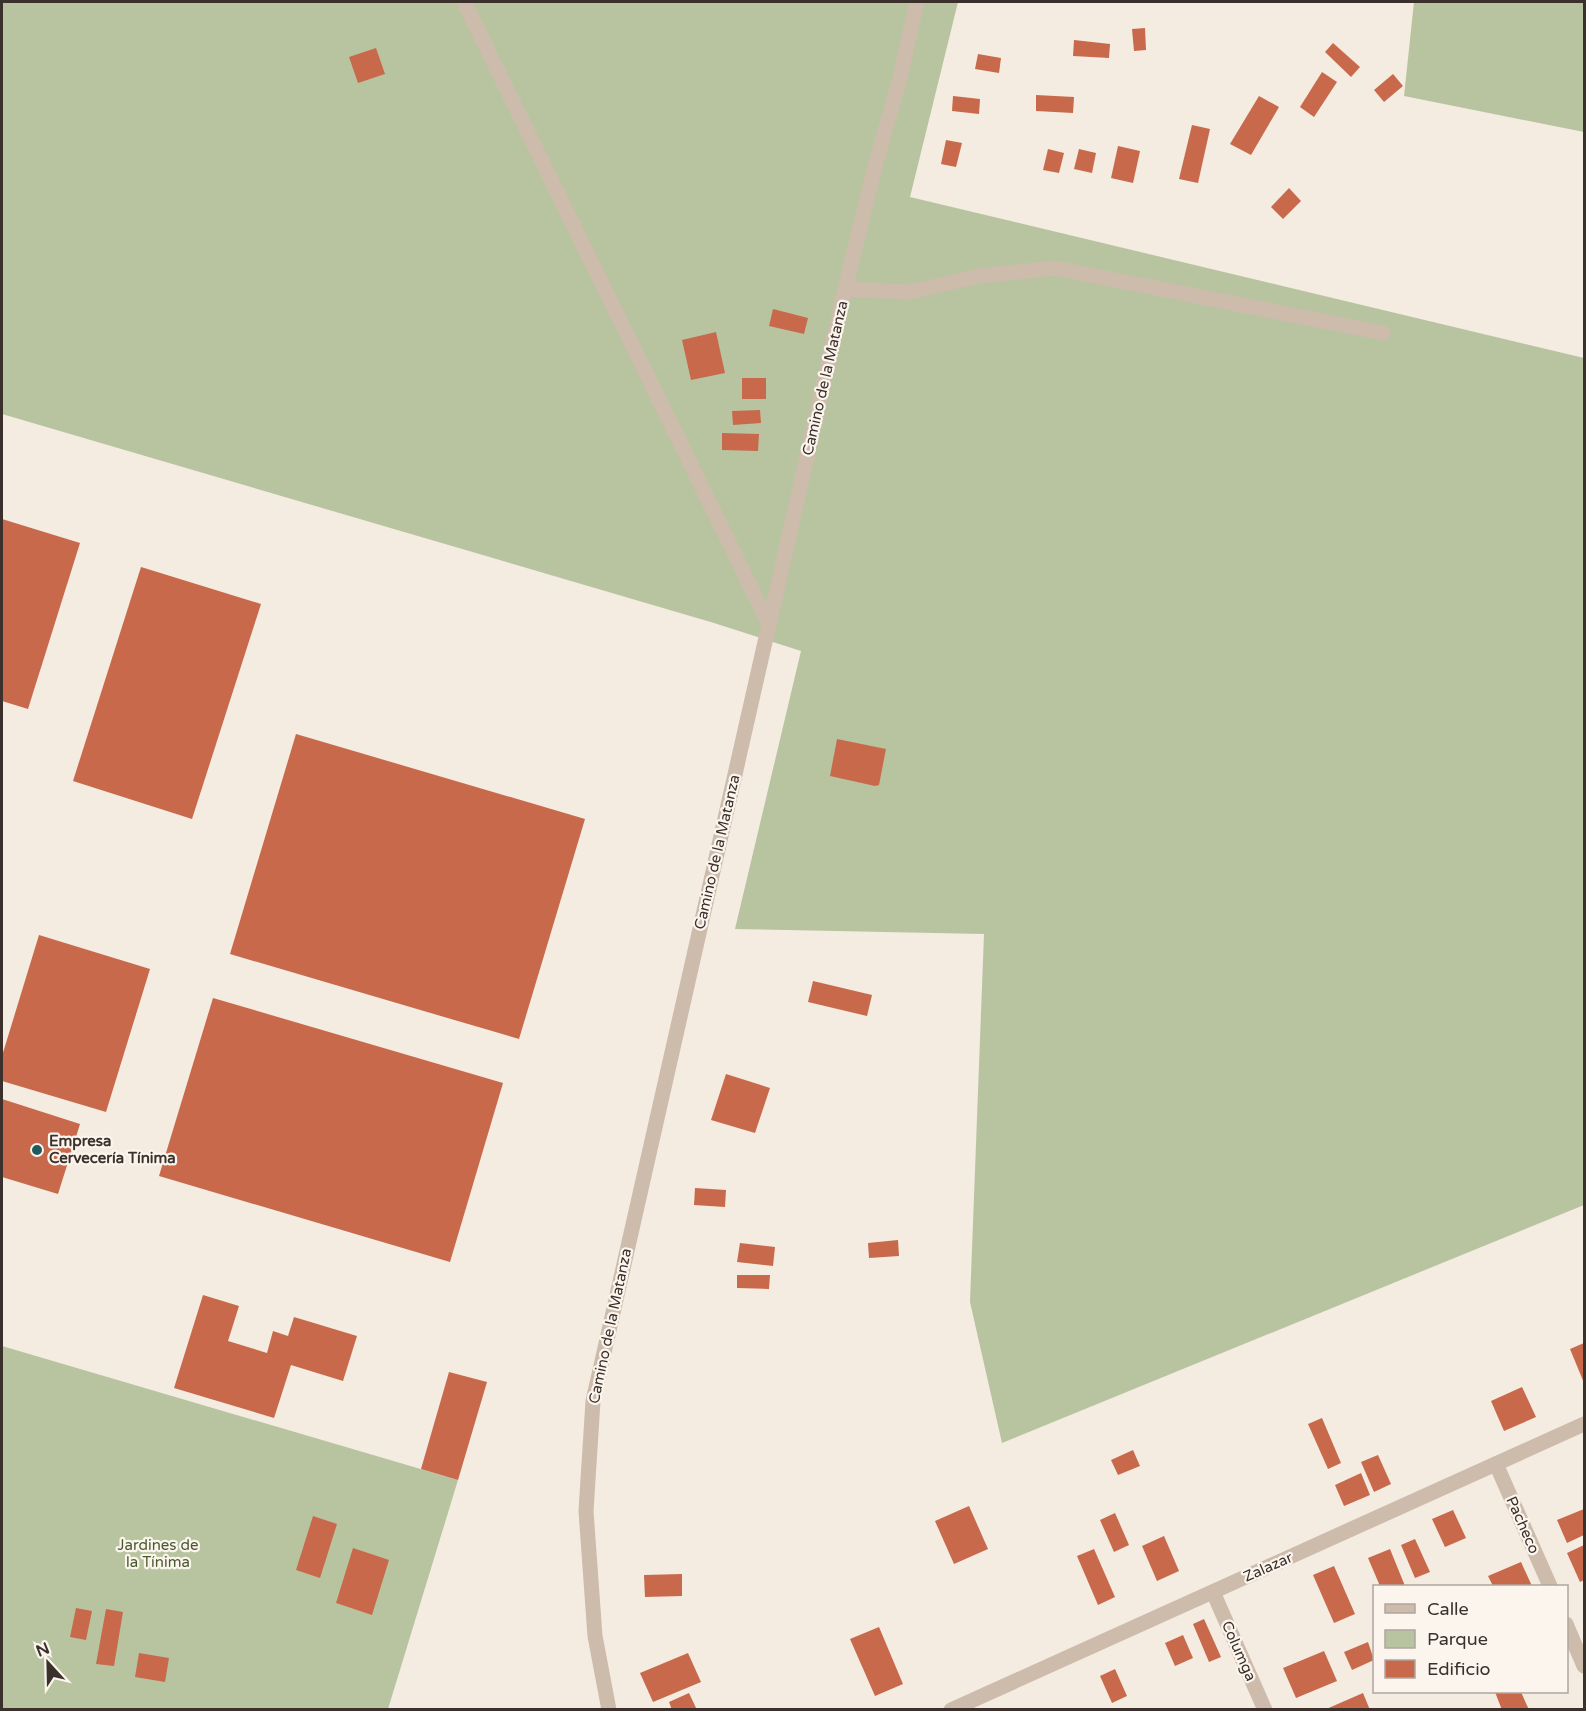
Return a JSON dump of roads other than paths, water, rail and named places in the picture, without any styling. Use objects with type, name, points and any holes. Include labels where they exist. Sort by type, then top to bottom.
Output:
[{"type":"street","points":[[464,2],[768,622]]},
{"type":"street","name":"Camino de la Matanza","points":[[609,1710],[595,1636],[586,1511],[593,1401],[845,289],[899,82],[917,2]]},
{"type":"street","points":[[845,289],[910,292],[979,276],[1055,267],[1383,333]]},
{"type":"street","name":"Zalazar","points":[[951,1710],[1584,1424]]},
{"type":"street","name":"Pacheco","points":[[1496,1464],[1549,1585]]},
{"type":"street","name":"Columga","points":[[1213,1592],[1264,1710]]},
{"type":"street","points":[[1568,1629],[1584,1665]]},
{"type":"place","name":"Empresa Cervecería Tínima","points":[[37,1150]]},
{"type":"park label","name":"Jardines de la Tínima","points":[[158,1554]]}]
